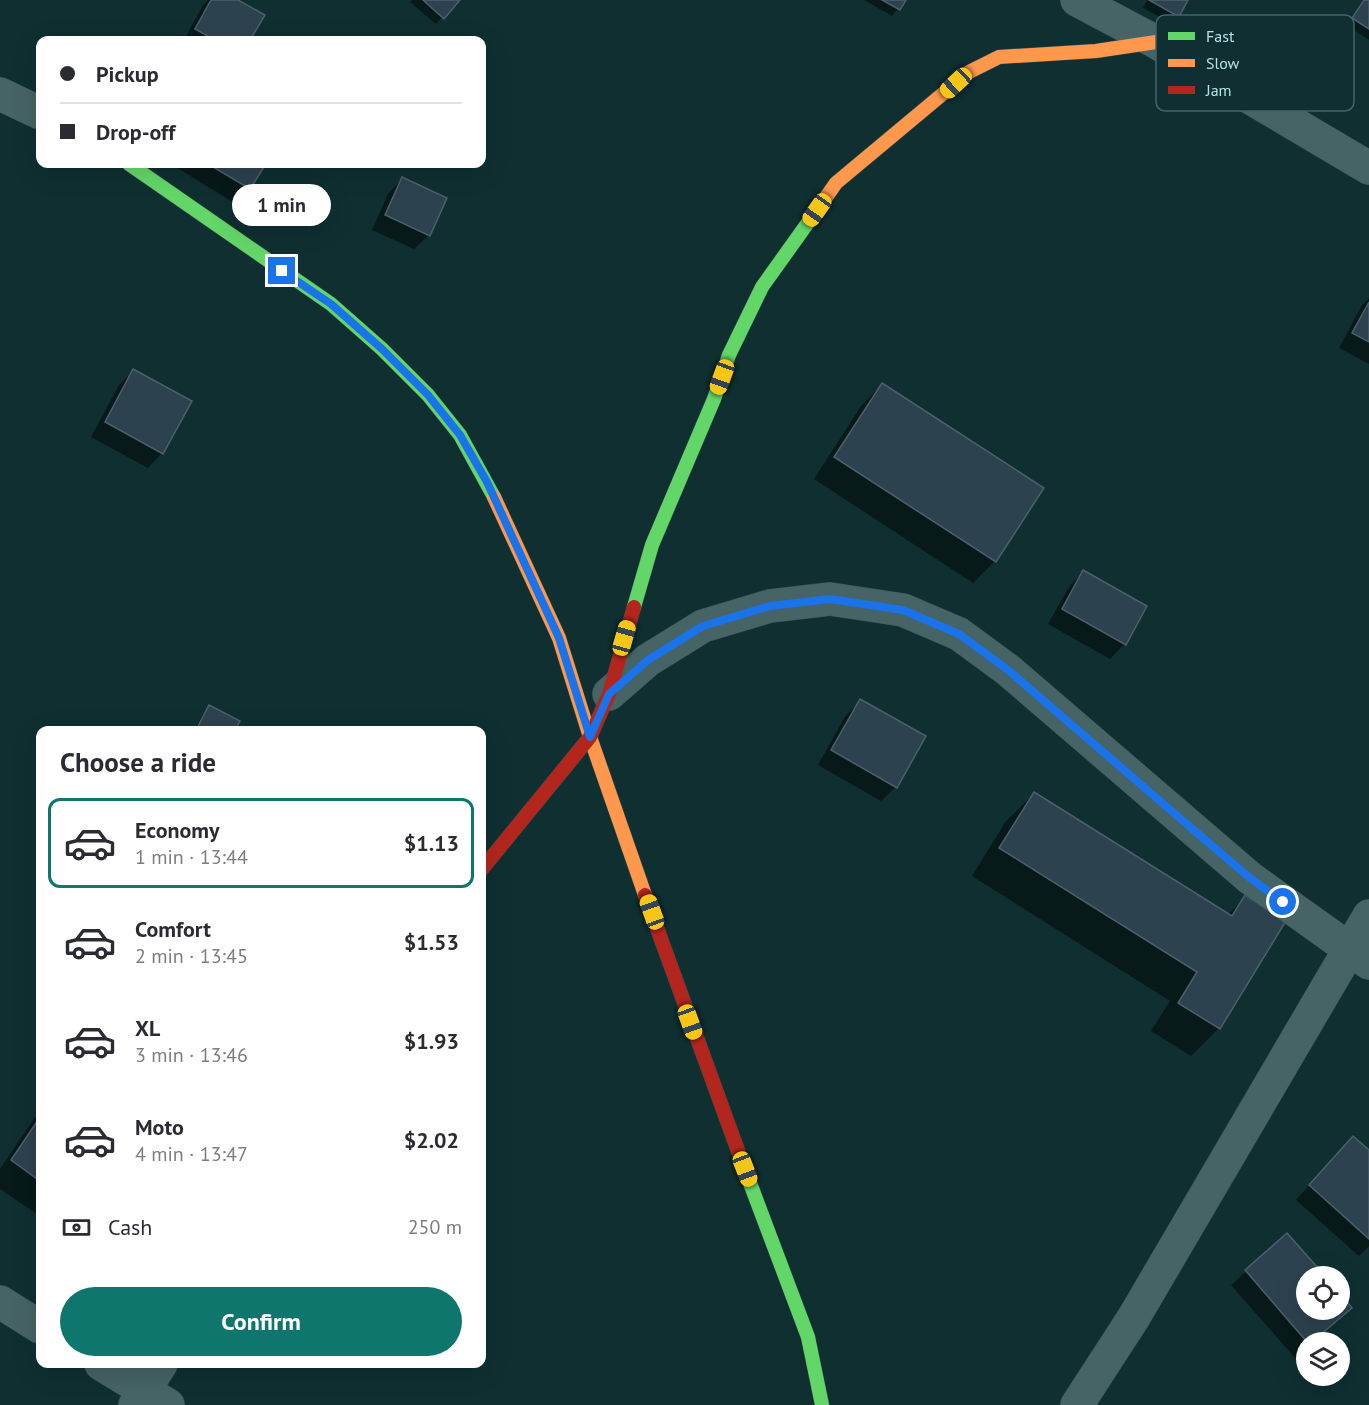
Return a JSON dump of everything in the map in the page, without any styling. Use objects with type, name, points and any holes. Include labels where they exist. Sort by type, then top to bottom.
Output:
[{"type":"street","points":[[1077,0],[1156,42]]},
{"type":"street","points":[[486,863],[590,737],[609,694],[652,544],[714,399],[729,355],[762,287],[836,183],[969,72],[999,57],[1096,51],[1156,42]]},
{"type":"street","points":[[0,94],[36,111]]},
{"type":"street","points":[[1273,111],[1369,168]]},
{"type":"street","points":[[135,168],[331,304],[382,349],[428,395],[460,435],[487,482],[559,638],[590,737],[690,1022],[808,1337],[822,1405]]},
{"type":"street","points":[[609,694],[648,660],[703,626],[770,606],[830,599],[903,610],[959,634],[1008,670],[1250,878],[1359,956]]},
{"type":"street","points":[[1077,1405],[1359,956],[1369,916]]},
{"type":"street","points":[[0,1302],[36,1324]]},
{"type":"street","points":[[109,1368],[152,1391]]},
{"type":"building","points":[[211,0],[238,0],[265,15],[252,36],[208,36],[195,29]]},
{"type":"building","points":[[423,0],[460,0],[444,19]]},
{"type":"building","points":[[882,0],[906,0],[900,10]]},
{"type":"building","points":[[1149,0],[1188,0],[1180,15],[1175,15]]},
{"type":"building","points":[[1364,0],[1369,0],[1369,29],[1354,19],[1354,15]]},
{"type":"building","points":[[215,168],[263,168],[250,189]]},
{"type":"building","points":[[402,177],[447,198],[430,236],[385,215]]},
{"type":"building","points":[[1369,302],[1369,342],[1352,333]]},
{"type":"building","points":[[133,369],[192,401],[163,454],[105,422]]},
{"type":"building","points":[[882,383],[1044,488],[996,562],[834,457]]},
{"type":"building","points":[[1083,570],[1147,606],[1126,645],[1062,609]]},
{"type":"building","points":[[860,699],[926,736],[897,788],[831,750]]},
{"type":"building","points":[[209,705],[240,721],[237,726],[198,726]]},
{"type":"building","points":[[1034,792],[1232,916],[1245,895],[1286,921],[1220,1029],[1178,1003],[1197,972],[999,848]]},
{"type":"building","points":[[36,1123],[36,1178],[11,1160]]},
{"type":"building","points":[[1353,1136],[1369,1150],[1369,1239],[1309,1185]]},
{"type":"building","points":[[1287,1233],[1316,1266],[1296,1266],[1296,1320],[1338,1320],[1324,1332],[1298,1332],[1245,1270]]},
{"type":"traffic: fast","points":[[135,168],[331,304],[382,349],[428,395],[460,435],[494,497]]},
{"type":"traffic: fast","points":[[634,607],[652,545],[714,399],[729,355],[762,287],[822,203]]},
{"type":"traffic: fast","points":[[741,1159],[808,1337],[822,1405]]},
{"type":"traffic: slow","points":[[822,203],[836,183],[969,72],[999,57],[1096,51],[1156,42]]},
{"type":"traffic: slow","points":[[494,497],[559,638],[590,737],[645,895]]},
{"type":"traffic: jam","points":[[486,864],[590,737],[609,694],[634,607]]},
{"type":"traffic: jam","points":[[645,895],[741,1159]]},
{"type":"route","points":[[282,271],[331,304],[382,349],[428,395],[460,435],[487,482],[559,638],[590,737],[609,694],[648,660],[703,626],[770,606],[830,599],[903,610],[959,634],[1008,670],[1250,878],[1283,902]]}]
